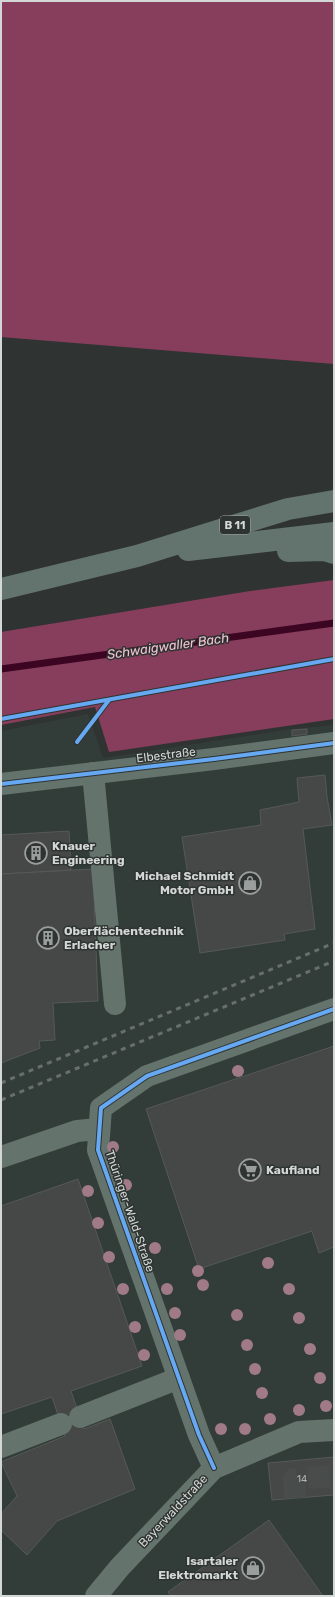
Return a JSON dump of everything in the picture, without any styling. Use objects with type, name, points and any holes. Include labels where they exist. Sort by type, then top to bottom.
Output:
[{"type":"main road","name":"B 11","points":[[1,589],[137,556],[288,509],[334,501]]},
{"type":"main road","name":"B 11","points":[[137,556],[334,533]]},
{"type":"main road","points":[[250,544],[275,551],[324,550],[334,553]]},
{"type":"street","name":"Elbestraße","points":[[1,784],[334,744]]},
{"type":"street","points":[[93,773],[115,1004]]},
{"type":"street","name":"Thüringer-Wald-Straße","points":[[214,1468],[199,1435],[98,1150],[101,1108],[147,1076],[334,1009]]},
{"type":"street","points":[[1,1157],[77,1131],[100,1129]]},
{"type":"street","points":[[1,1447],[179,1378]]},
{"type":"street","name":"Bayerwaldstraße","points":[[96,1596],[140,1546],[214,1468],[299,1432],[334,1430]]},
{"type":"shaded area","points":[[1,1],[334,1],[334,364],[1,337]]},
{"type":"shaded area","points":[[334,580],[334,719],[109,752],[95,707],[1,725],[1,632],[250,591]]},
{"type":"shaded area","points":[[88,714],[103,758],[285,730],[334,725],[334,1596],[1,1596],[1,731]]},
{"type":"building","points":[[307,729],[307,734],[292,736],[292,730]]},
{"type":"building","name":"Michael Schmidt Motor GmbH","points":[[325,775],[332,825],[303,829],[315,929],[284,934],[285,940],[200,953],[182,837],[261,825],[260,810],[299,802],[297,778]]},
{"type":"building","name":"Knauer Engineering","points":[[69,831],[71,870],[1,874],[1,835]]},
{"type":"building","name":"Oberflächentechnik Erlacher","points":[[93,869],[98,1001],[53,1003],[55,1040],[39,1041],[40,1048],[1,1063],[1,874]]},
{"type":"building","name":"Kaufland","points":[[334,1046],[334,1247],[319,1253],[312,1231],[199,1269],[146,1109]]},
{"type":"building","points":[[78,1179],[142,1366],[71,1391],[84,1429],[110,1419],[135,1489],[57,1521],[27,1555],[1,1530],[1,1514],[17,1496],[1,1462],[65,1436],[52,1397],[1,1414],[1,1206]]},
{"type":"building","points":[[334,1457],[334,1495],[272,1500],[268,1463]]},
{"type":"building","name":"Isartaler Elektromarkt","points":[[269,1520],[323,1596],[171,1596],[168,1592]]},
{"type":"waterway","name":"Schwaigwaller Bach","points":[[1,669],[334,623]]},
{"type":"tunnel","points":[[295,1498],[294,1479],[334,1476]]},
{"type":"railway","points":[[1,1083],[334,943]]},
{"type":"railway","points":[[1,1100],[334,961]]},
{"type":"cycle path","points":[[1,719],[334,659]]},
{"type":"cycle path","points":[[77,742],[109,700]]},
{"type":"cycle path","points":[[1,784],[214,759],[334,743]]},
{"type":"cycle path","points":[[214,1468],[199,1435],[98,1150],[101,1108],[147,1076],[334,1009]]},
{"type":"place","name":"Knauer Engineering","points":[[36,853]]},
{"type":"place","name":"Michael Schmidt Motor GmbH","points":[[250,883]]},
{"type":"place","name":"Oberflächentechnik Erlacher","points":[[48,938]]},
{"type":"place","name":"Kaufland","points":[[250,1170]]},
{"type":"place","name":"Isartaler Elektromarkt","points":[[253,1568]]}]
